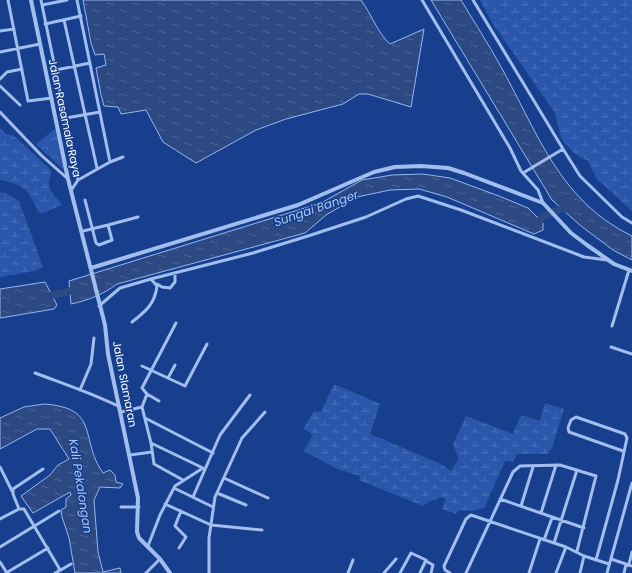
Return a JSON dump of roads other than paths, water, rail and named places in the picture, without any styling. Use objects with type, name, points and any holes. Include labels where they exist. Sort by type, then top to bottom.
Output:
[{"type":"street","points":[[8,0],[29,102],[52,98]]},
{"type":"street","name":"Jalan Rasamala Raya","points":[[31,0],[68,179],[72,189]]},
{"type":"street","name":"Jalan Rasamala Raya","points":[[41,0],[78,180],[72,189]]},
{"type":"street","points":[[42,5],[67,0]]},
{"type":"street","points":[[77,0],[110,162]]},
{"type":"street","points":[[422,0],[510,148],[523,173],[538,190],[545,205]]},
{"type":"street","points":[[473,0],[571,165],[584,181],[622,218],[632,223]]},
{"type":"street","points":[[46,24],[81,16]]},
{"type":"street","points":[[64,20],[97,168]]},
{"type":"street","points":[[0,31],[14,29]]},
{"type":"street","points":[[0,52],[40,44]]},
{"type":"street","points":[[56,70],[90,63]]},
{"type":"street","points":[[0,79],[7,72],[22,69]]},
{"type":"street","points":[[0,86],[20,105]]},
{"type":"street","points":[[0,112],[41,155],[68,179]]},
{"type":"street","points":[[66,118],[100,112]]},
{"type":"street","points":[[523,173],[562,149]]},
{"type":"street","points":[[78,180],[97,168],[123,157]]},
{"type":"street","points":[[91,268],[298,205],[335,190],[368,174],[395,167],[421,166],[448,168],[464,172],[545,205],[555,214],[571,233],[607,260],[630,271],[612,326]]},
{"type":"street","name":"Jalan Slamaran","points":[[72,189],[105,325],[108,354],[130,455],[139,507],[137,532],[139,538],[160,559],[170,573]]},
{"type":"street","points":[[99,304],[120,288],[253,253],[366,217],[406,199],[418,196],[461,210],[584,258],[607,260]]},
{"type":"street","points":[[85,200],[96,243],[99,245],[112,240],[108,225]]},
{"type":"street","points":[[82,231],[138,217]]},
{"type":"street","points":[[151,279],[162,287],[170,288],[175,282],[175,273]]},
{"type":"street","points":[[132,322],[149,309],[157,291],[157,284]]},
{"type":"street","points":[[159,401],[142,388],[176,323]]},
{"type":"street","points":[[80,390],[91,364],[94,338]]},
{"type":"street","points":[[142,366],[186,386],[207,344]]},
{"type":"street","points":[[611,347],[632,354]]},
{"type":"street","points":[[168,378],[175,365]]},
{"type":"street","points":[[35,373],[98,396],[120,409],[142,407]]},
{"type":"street","points":[[148,394],[142,407],[151,443],[154,465],[183,480]]},
{"type":"street","points":[[193,497],[204,469],[223,430],[250,395]]},
{"type":"street","points":[[209,573],[208,555],[213,507],[217,492],[242,438],[265,412]]},
{"type":"street","points":[[596,560],[618,480],[627,438],[625,434],[576,417],[570,420],[568,428],[569,432],[623,451]]},
{"type":"street","points":[[145,418],[213,453]]},
{"type":"street","points":[[151,443],[204,469]]},
{"type":"street","points":[[130,455],[152,452]]},
{"type":"street","points":[[541,513],[556,465]]},
{"type":"street","points":[[466,573],[500,499],[515,470],[520,466],[533,467],[556,465],[597,477],[577,551]]},
{"type":"street","points":[[0,467],[19,508],[24,509],[33,526],[48,548],[59,569],[57,572]]},
{"type":"street","points":[[521,506],[533,467]]},
{"type":"street","points":[[12,492],[14,488],[43,469]]},
{"type":"street","points":[[148,546],[165,504],[174,488],[183,480],[204,469]]},
{"type":"street","points":[[554,543],[577,470]]},
{"type":"street","points":[[224,478],[268,498]]},
{"type":"street","points":[[607,573],[632,483]]},
{"type":"street","points":[[174,488],[213,507]]},
{"type":"street","points":[[217,492],[246,505]]},
{"type":"street","points":[[500,499],[584,528]]},
{"type":"street","points":[[165,504],[211,525],[262,530]]},
{"type":"street","points":[[121,506],[139,507]]},
{"type":"street","points":[[0,519],[19,508]]},
{"type":"street","points":[[0,547],[59,511]]},
{"type":"street","points":[[179,548],[186,537],[175,526],[181,512]]},
{"type":"street","points":[[450,573],[444,569],[444,566],[466,519],[469,516],[490,521],[566,546],[584,556],[609,564]]},
{"type":"street","points":[[529,573],[552,518]]},
{"type":"street","points":[[556,573],[566,546]]},
{"type":"street","points":[[0,562],[7,573],[48,548]]},
{"type":"street","points":[[624,573],[629,565],[632,552]]},
{"type":"street","points":[[400,573],[411,553],[433,565],[431,573]]},
{"type":"street","points":[[580,573],[584,556]]},
{"type":"street","points":[[146,573],[160,559]]},
{"type":"street","points":[[384,573],[396,559]]},
{"type":"street","points":[[611,559],[629,565]]},
{"type":"street","points":[[348,573],[353,560]]},
{"type":"street","points":[[420,573],[426,561]]},
{"type":"street","points":[[57,572],[71,564]]},
{"type":"water","points":[[83,0],[361,0],[378,29],[390,44],[424,29],[411,107],[368,94],[359,94],[343,104],[286,119],[256,130],[196,163],[163,142],[146,110],[121,114],[118,107],[104,106],[96,68],[106,65],[104,54],[95,55],[91,43]]},
{"type":"water","points":[[431,0],[461,0],[495,57],[552,162],[568,184],[586,204],[607,221],[632,236],[632,260],[613,250],[581,226],[552,200]]},
{"type":"water","points":[[423,174],[450,178],[528,208],[543,223],[543,230],[534,234],[447,197],[419,189],[390,190],[357,197],[326,215],[305,233],[117,284],[95,297],[71,304],[69,281],[321,203],[362,180],[392,175]]},
{"type":"water","points":[[45,282],[57,305],[54,309],[0,318],[0,289]]},
{"type":"water","name":"Kali Pekalongan","points":[[44,404],[62,407],[74,412],[81,419],[86,427],[96,460],[103,473],[110,470],[115,475],[116,482],[123,484],[120,488],[100,487],[94,500],[98,552],[103,572],[120,568],[121,573],[75,573],[69,538],[61,510],[66,507],[66,499],[71,495],[70,492],[33,513],[21,496],[50,475],[58,465],[69,459],[50,429],[37,429],[0,449],[0,418],[24,407]]},
{"type":"waterway","name":"Sungai Banger","points":[[532,220],[539,222],[543,216],[563,208],[569,210]]},
{"type":"waterway","name":"Sungai Banger","points":[[44,297],[79,289]]}]
